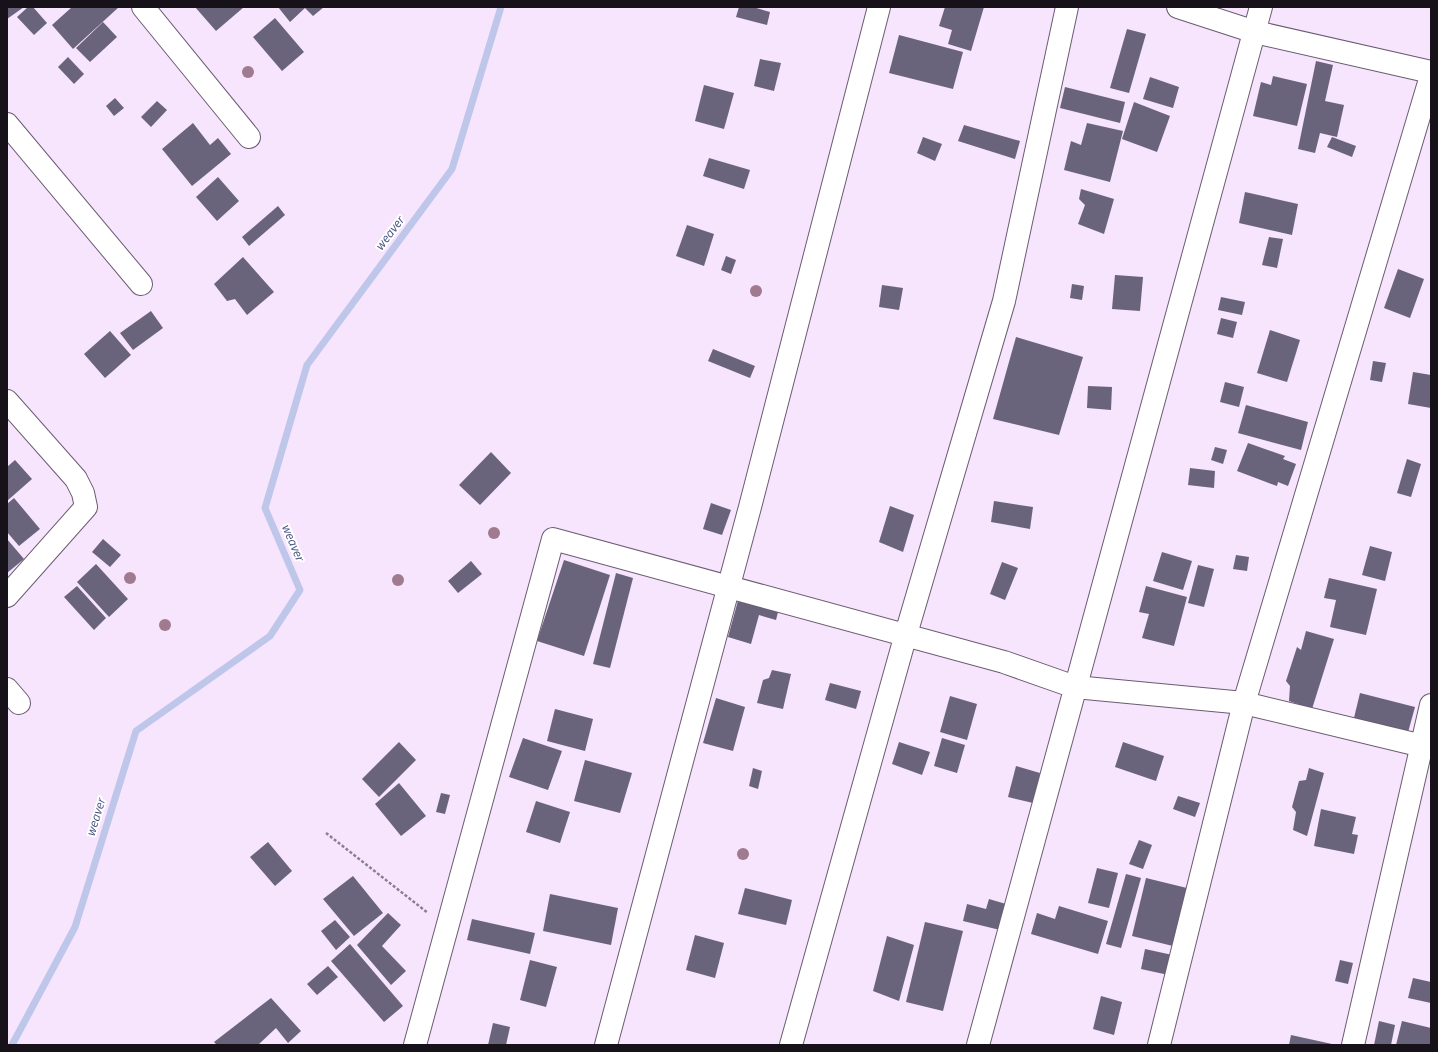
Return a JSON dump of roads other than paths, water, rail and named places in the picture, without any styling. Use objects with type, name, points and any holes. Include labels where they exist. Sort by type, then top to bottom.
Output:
[{"type":"street","points":[[143,7],[249,137]]},
{"type":"street","points":[[606,1045],[729,586],[879,7]]},
{"type":"street","points":[[791,1045],[906,634],[1004,301],[1067,7]]},
{"type":"street","points":[[1178,7],[1255,32],[1431,72]]},
{"type":"street","points":[[978,1045],[1261,7]]},
{"type":"street","points":[[1159,1045],[1244,703],[1431,76]]},
{"type":"street","points":[[7,124],[141,284]]},
{"type":"street","points":[[7,401],[76,479],[83,492],[86,507],[7,596]]},
{"type":"street","points":[[415,1045],[553,539],[906,634],[1004,662],[1075,686],[1244,703],[1426,746]]},
{"type":"street","points":[[1353,1045],[1426,746],[1431,705]]},
{"type":"waterway","name":"weaver","points":[[12,1045],[75,927],[136,731],[270,636],[300,590],[265,508],[307,365],[452,169],[501,7]]}]
